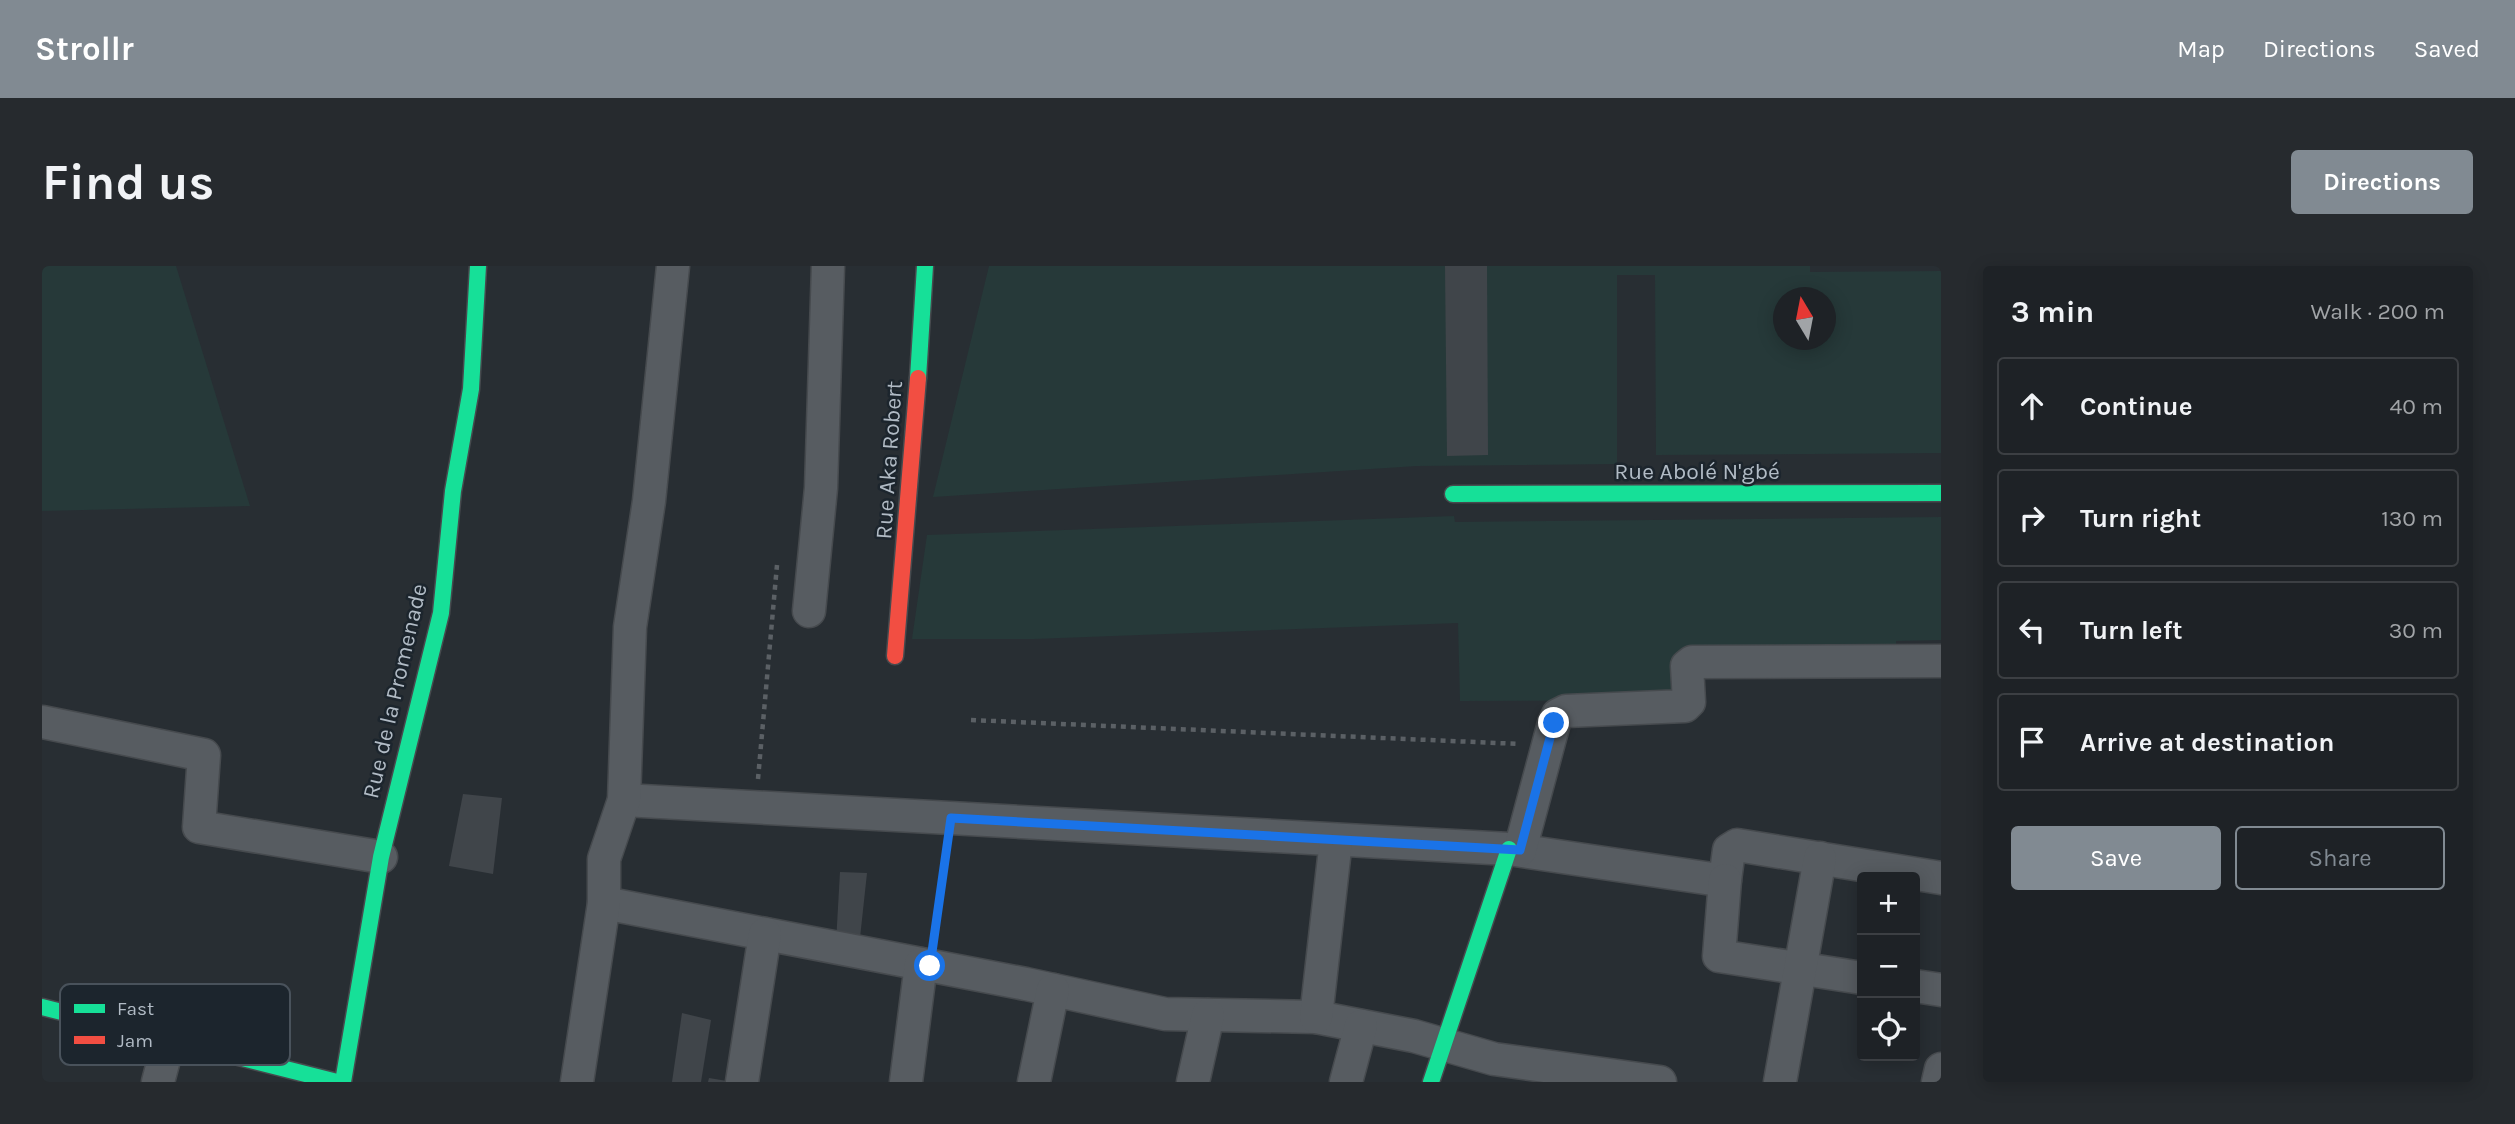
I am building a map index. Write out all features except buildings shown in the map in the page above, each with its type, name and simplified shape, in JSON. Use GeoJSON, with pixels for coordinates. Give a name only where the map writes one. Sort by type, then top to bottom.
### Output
{"type":"FeatureCollection","features":[{"type":"Feature","properties":{"kind":"street","name":"Rue de la Promenade"},"geometry":{"type":"LineString","coordinates":[[343,1082],[381,857],[441,613],[453,491],[471,389],[478,266]]}},
{"type":"Feature","properties":{"kind":"street"},"geometry":{"type":"LineString","coordinates":[[577,1082],[604,903],[604,859],[624,800],[630,627],[649,501],[673,266]]}},
{"type":"Feature","properties":{"kind":"street"},"geometry":{"type":"LineString","coordinates":[[809,611],[821,488],[828,266]]}},
{"type":"Feature","properties":{"kind":"street","name":"Rue Aka Robert"},"geometry":{"type":"LineString","coordinates":[[895,656],[910,503],[925,266]]}},
{"type":"Feature","properties":{"kind":"street","name":"Rue Abolé N'gbé"},"geometry":{"type":"LineString","coordinates":[[1453,494],[1941,493]]}},
{"type":"Feature","properties":{"kind":"street"},"geometry":{"type":"LineString","coordinates":[[1431,1082],[1441,1044],[1514,849],[1558,715],[1566,711],[1685,706],[1689,702],[1687,666],[1692,662],[1941,661]]}},
{"type":"Feature","properties":{"kind":"street"},"geometry":{"type":"LineString","coordinates":[[42,722],[204,755],[199,827],[381,857]]}},
{"type":"Feature","properties":{"kind":"street"},"geometry":{"type":"LineString","coordinates":[[624,800],[1514,849],[1725,880]]}},
{"type":"Feature","properties":{"kind":"street"},"geometry":{"type":"LineString","coordinates":[[1315,1017],[1336,840]]}},
{"type":"Feature","properties":{"kind":"street"},"geometry":{"type":"LineString","coordinates":[[1857,977],[1719,956],[1725,880],[1732,846],[1941,878]]}},
{"type":"Feature","properties":{"kind":"street"},"geometry":{"type":"LineString","coordinates":[[1780,1082],[1820,858]]}},
{"type":"Feature","properties":{"kind":"street"},"geometry":{"type":"LineString","coordinates":[[604,903],[1165,1014],[1315,1017],[1441,1044],[1551,1074],[1660,1082]]}},
{"type":"Feature","properties":{"kind":"street"},"geometry":{"type":"LineString","coordinates":[[742,1082],[765,934]]}},
{"type":"Feature","properties":{"kind":"street"},"geometry":{"type":"LineString","coordinates":[[906,1082],[925,965]]}},
{"type":"Feature","properties":{"kind":"street"},"geometry":{"type":"LineString","coordinates":[[1920,987],[1941,990]]}},
{"type":"Feature","properties":{"kind":"street"},"geometry":{"type":"LineString","coordinates":[[1034,1082],[1052,990]]}},
{"type":"Feature","properties":{"kind":"street"},"geometry":{"type":"LineString","coordinates":[[42,1007],[60,1012]]}},
{"type":"Feature","properties":{"kind":"street"},"geometry":{"type":"LineString","coordinates":[[1193,1082],[1208,1015]]}},
{"type":"Feature","properties":{"kind":"street"},"geometry":{"type":"LineString","coordinates":[[1346,1082],[1361,1026]]}},
{"type":"Feature","properties":{"kind":"street"},"geometry":{"type":"LineString","coordinates":[[158,1082],[162,1065]]}},
{"type":"Feature","properties":{"kind":"street"},"geometry":{"type":"LineString","coordinates":[[269,1065],[337,1082]]}},
{"type":"Feature","properties":{"kind":"street"},"geometry":{"type":"LineString","coordinates":[[1938,1082],[1941,1069]]}},
{"type":"Feature","properties":{"kind":"path"},"geometry":{"type":"LineString","coordinates":[[755,807],[777,565]]}},
{"type":"Feature","properties":{"kind":"path"},"geometry":{"type":"LineString","coordinates":[[971,720],[1548,745]]}},
{"type":"Feature","properties":{"kind":"path"},"geometry":{"type":"LineString","coordinates":[[925,965],[951,818]]}},
{"type":"Feature","properties":{"kind":"shaded area"},"geometry":{"type":"Polygon","coordinates":[[[42,266],[176,266],[250,506],[42,511],[42,266]]]}},
{"type":"Feature","properties":{"kind":"shaded area"},"geometry":{"type":"Polygon","coordinates":[[[989,266],[1810,266],[1810,272],[1941,271],[1941,453],[1656,455],[1655,275],[1617,275],[1617,464],[1417,466],[933,497],[989,266]]]}},
{"type":"Feature","properties":{"kind":"shaded area"},"geometry":{"type":"Polygon","coordinates":[[[1454,516],[1455,522],[1941,517],[1941,640],[1896,641],[1896,654],[1682,655],[1681,700],[1460,701],[1458,623],[1034,639],[912,639],[927,535],[1454,516]]]}},
{"type":"Feature","properties":{"kind":"traffic: fast"},"geometry":{"type":"LineString","coordinates":[[343,1082],[381,857],[441,613],[453,491],[471,389],[478,266]]}},
{"type":"Feature","properties":{"kind":"traffic: fast"},"geometry":{"type":"LineString","coordinates":[[918,378],[925,266]]}},
{"type":"Feature","properties":{"kind":"traffic: fast"},"geometry":{"type":"LineString","coordinates":[[1453,494],[1941,493]]}},
{"type":"Feature","properties":{"kind":"traffic: fast"},"geometry":{"type":"LineString","coordinates":[[1431,1082],[1509,849]]}},
{"type":"Feature","properties":{"kind":"traffic: fast"},"geometry":{"type":"LineString","coordinates":[[42,1007],[60,1012]]}},
{"type":"Feature","properties":{"kind":"traffic: fast"},"geometry":{"type":"LineString","coordinates":[[270,1065],[337,1082]]}},
{"type":"Feature","properties":{"kind":"traffic: jam"},"geometry":{"type":"LineString","coordinates":[[895,656],[918,378]]}},
{"type":"Feature","properties":{"kind":"route"},"geometry":{"type":"LineString","coordinates":[[930,966],[951,818],[1520,850],[1554,723]]}}]}
